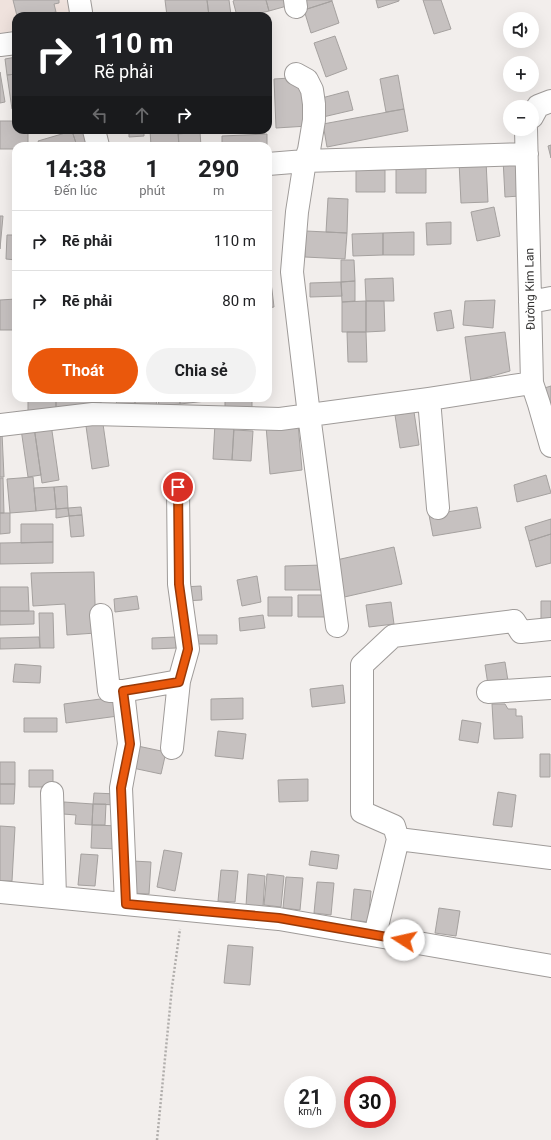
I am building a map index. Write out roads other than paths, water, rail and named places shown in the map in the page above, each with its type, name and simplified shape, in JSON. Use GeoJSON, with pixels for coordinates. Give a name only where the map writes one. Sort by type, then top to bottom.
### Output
{"type":"FeatureCollection","features":[{"type":"Feature","properties":{"kind":"street"},"geometry":{"type":"LineString","coordinates":[[79,0],[81,12]]}},
{"type":"Feature","properties":{"kind":"street"},"geometry":{"type":"LineString","coordinates":[[0,45],[12,44]]}},
{"type":"Feature","properties":{"kind":"street"},"geometry":{"type":"LineString","coordinates":[[296,74],[307,80],[312,90],[314,120],[312,138],[305,161],[297,212],[292,272],[337,626]]}},
{"type":"Feature","properties":{"kind":"street"},"geometry":{"type":"LineString","coordinates":[[539,106],[551,101]]}},
{"type":"Feature","properties":{"kind":"street","name":"Đường Kim Lan"},"geometry":{"type":"LineString","coordinates":[[526,136],[541,300],[532,383],[551,446]]}},
{"type":"Feature","properties":{"kind":"street"},"geometry":{"type":"LineString","coordinates":[[272,164],[305,161],[527,154]]}},
{"type":"Feature","properties":{"kind":"street"},"geometry":{"type":"LineString","coordinates":[[0,425],[93,414],[111,406],[280,419],[429,399],[532,383]]}},
{"type":"Feature","properties":{"kind":"street"},"geometry":{"type":"LineString","coordinates":[[429,399],[438,508]]}},
{"type":"Feature","properties":{"kind":"street"},"geometry":{"type":"LineString","coordinates":[[172,748],[179,682],[188,649],[179,584],[178,487]]}},
{"type":"Feature","properties":{"kind":"street"},"geometry":{"type":"LineString","coordinates":[[101,615],[109,691],[123,691],[179,682]]}},
{"type":"Feature","properties":{"kind":"street"},"geometry":{"type":"LineString","coordinates":[[375,935],[398,839],[394,826],[362,812],[362,665],[393,636],[514,621],[521,632],[551,629]]}},
{"type":"Feature","properties":{"kind":"street"},"geometry":{"type":"LineString","coordinates":[[488,692],[551,688]]}},
{"type":"Feature","properties":{"kind":"street"},"geometry":{"type":"LineString","coordinates":[[123,691],[130,744],[121,788],[126,904]]}},
{"type":"Feature","properties":{"kind":"street"},"geometry":{"type":"LineString","coordinates":[[52,793],[55,897]]}},
{"type":"Feature","properties":{"kind":"street"},"geometry":{"type":"LineString","coordinates":[[398,839],[551,858]]}},
{"type":"Feature","properties":{"kind":"street"},"geometry":{"type":"LineString","coordinates":[[0,892],[279,918],[551,966]]}}]}
